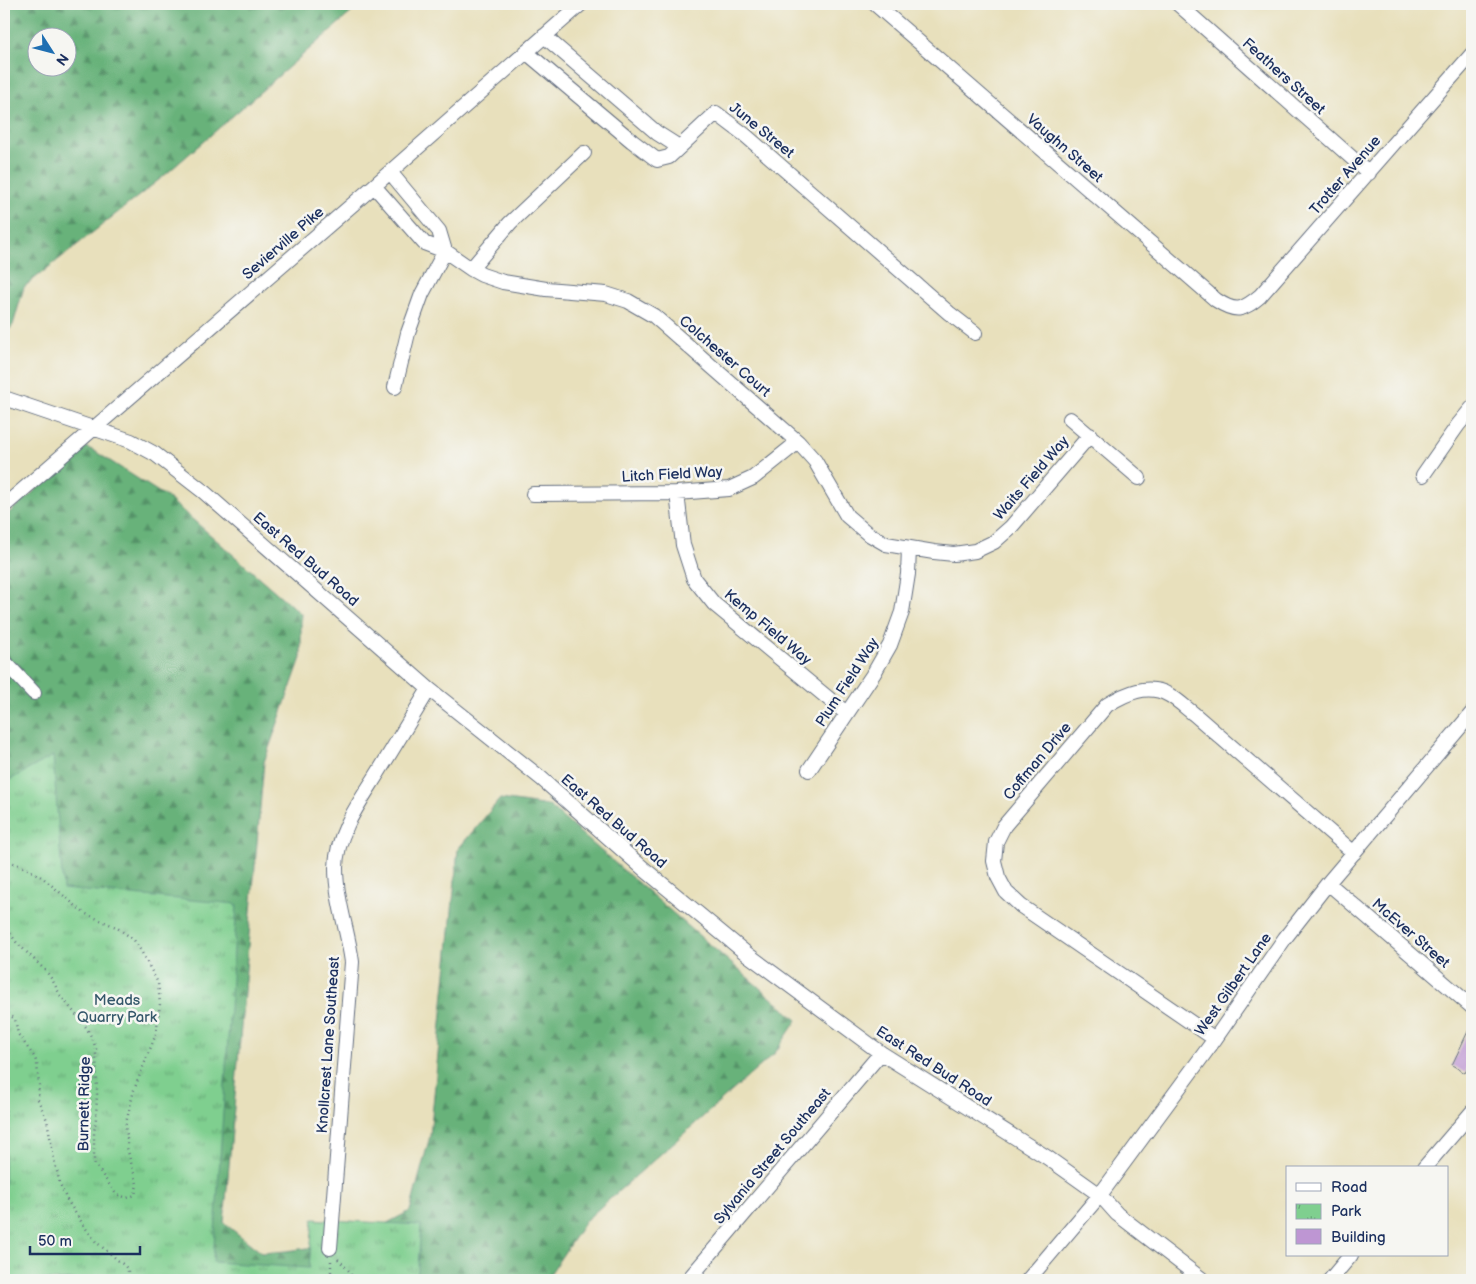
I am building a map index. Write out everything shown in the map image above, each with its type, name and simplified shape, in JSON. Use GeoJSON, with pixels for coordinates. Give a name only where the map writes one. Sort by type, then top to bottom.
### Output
{"type":"FeatureCollection","features":[{"type":"Feature","properties":{"kind":"street","name":"Sevierville Pike"},"geometry":{"type":"LineString","coordinates":[[4,506],[581,4]]}},
{"type":"Feature","properties":{"kind":"street","name":"Vaughn Street"},"geometry":{"type":"LineString","coordinates":[[875,4],[1216,300],[1227,307],[1237,310]]}},
{"type":"Feature","properties":{"kind":"street","name":"Feathers Street"},"geometry":{"type":"LineString","coordinates":[[1178,4],[1368,173]]}},
{"type":"Feature","properties":{"kind":"street"},"geometry":{"type":"LineString","coordinates":[[544,36],[657,133],[679,147]]}},
{"type":"Feature","properties":{"kind":"street","name":"June Street"},"geometry":{"type":"LineString","coordinates":[[526,52],[632,142],[657,160],[669,157],[716,114],[745,134],[975,334]]}},
{"type":"Feature","properties":{"kind":"street","name":"Trotter Avenue"},"geometry":{"type":"LineString","coordinates":[[1237,310],[1247,306],[1260,296],[1472,54]]}},
{"type":"Feature","properties":{"kind":"street"},"geometry":{"type":"LineString","coordinates":[[471,269],[510,223],[584,153]]}},
{"type":"Feature","properties":{"kind":"street"},"geometry":{"type":"LineString","coordinates":[[390,172],[439,230],[445,251],[422,294],[408,332],[395,387]]}},
{"type":"Feature","properties":{"kind":"street","name":"Colchester Court"},"geometry":{"type":"LineString","coordinates":[[374,186],[424,242],[445,251],[471,269],[503,282],[546,289],[606,294],[628,301],[654,316],[798,442],[815,461],[848,516],[868,533],[886,544],[909,548]]}},
{"type":"Feature","properties":{"kind":"street","name":"East Red Bud Road"},"geometry":{"type":"LineString","coordinates":[[4,398],[131,441],[155,454],[173,467],[429,689],[542,779],[644,869],[747,954],[882,1053],[1048,1158],[1100,1195],[1117,1214],[1203,1280]]}},
{"type":"Feature","properties":{"kind":"street"},"geometry":{"type":"LineString","coordinates":[[1423,475],[1472,408]]}},
{"type":"Feature","properties":{"kind":"street"},"geometry":{"type":"LineString","coordinates":[[1070,419],[1139,478]]}},
{"type":"Feature","properties":{"kind":"street","name":"Waits Field Way"},"geometry":{"type":"LineString","coordinates":[[909,548],[954,554],[975,551],[994,542],[1011,527],[1090,435]]}},
{"type":"Feature","properties":{"kind":"street","name":"Litch Field Way"},"geometry":{"type":"LineString","coordinates":[[533,494],[678,493],[729,489],[753,478],[798,442]]}},
{"type":"Feature","properties":{"kind":"street","name":"Kemp Field Way"},"geometry":{"type":"LineString","coordinates":[[678,493],[683,544],[694,579],[714,604],[846,713]]}},
{"type":"Feature","properties":{"kind":"street","name":"Plum Field Way"},"geometry":{"type":"LineString","coordinates":[[809,770],[874,674],[890,645],[902,612],[908,574],[909,548]]}},
{"type":"Feature","properties":{"kind":"street"},"geometry":{"type":"LineString","coordinates":[[4,661],[34,693]]}},
{"type":"Feature","properties":{"kind":"street","name":"Knollcrest Lane Southeast"},"geometry":{"type":"LineString","coordinates":[[330,1248],[352,962],[350,941],[337,888],[336,866],[340,844],[352,817],[429,689]]}},
{"type":"Feature","properties":{"kind":"street","name":"Coffman Drive"},"geometry":{"type":"LineString","coordinates":[[1214,1039],[1021,906],[1006,892],[998,877],[994,861],[996,842],[1004,826],[1107,705],[1123,695],[1136,691],[1152,690],[1169,695],[1194,714],[1354,853]]}},
{"type":"Feature","properties":{"kind":"street","name":"West Gilbert Lane"},"geometry":{"type":"LineString","coordinates":[[1028,1280],[1100,1195],[1328,883],[1472,713]]}},
{"type":"Feature","properties":{"kind":"street","name":"McEver Street"},"geometry":{"type":"LineString","coordinates":[[1328,883],[1472,1007]]}},
{"type":"Feature","properties":{"kind":"street","name":"Sylvania Street Southeast"},"geometry":{"type":"LineString","coordinates":[[688,1280],[882,1053]]}},
{"type":"Feature","properties":{"kind":"street"},"geometry":{"type":"LineString","coordinates":[[1426,1166],[1472,1112]]}},
{"type":"Feature","properties":{"kind":"street"},"geometry":{"type":"LineString","coordinates":[[1330,1280],[1350,1256]]}},
{"type":"Feature","properties":{"kind":"path","name":"Burnett Ridge"},"geometry":{"type":"LineString","coordinates":[[4,859],[44,878],[84,913],[116,927],[134,940],[158,983],[160,1010],[156,1034],[134,1090],[125,1127],[127,1148],[137,1184],[135,1195],[127,1198],[116,1194],[94,1163],[97,1094],[94,1040],[60,995],[46,971],[17,943],[4,925]]}},
{"type":"Feature","properties":{"kind":"path","name":"Burnett Ridge"},"geometry":{"type":"LineString","coordinates":[[4,1011],[15,1019],[18,1034],[37,1064],[40,1085],[38,1100],[47,1120],[60,1184],[67,1200],[96,1242],[125,1266],[128,1270],[128,1280]]}},
{"type":"Feature","properties":{"kind":"path"},"geometry":{"type":"LineString","coordinates":[[4,1105],[6,1112],[4,1121]]}},
{"type":"Feature","properties":{"kind":"path"},"geometry":{"type":"LineString","coordinates":[[330,1248],[331,1280]]}},
{"type":"Feature","properties":{"kind":"path"},"geometry":{"type":"LineString","coordinates":[[330,1248],[342,1265],[350,1272],[353,1280]]}},
{"type":"Feature","properties":{"kind":"path"},"geometry":{"type":"LineString","coordinates":[[4,1270],[15,1280]]}},
{"type":"Feature","properties":{"kind":"green space"},"geometry":{"type":"Polygon","coordinates":[[[4,4],[361,4],[165,175],[24,287],[13,325],[4,336],[4,4]]]}},
{"type":"Feature","properties":{"kind":"green space"},"geometry":{"type":"Polygon","coordinates":[[[86,447],[168,498],[301,614],[301,658],[264,762],[224,1223],[262,1253],[322,1246],[359,1238],[410,1211],[430,1136],[458,849],[500,799],[549,806],[797,1020],[775,1053],[586,1220],[546,1280],[4,1280],[4,517],[86,447]]]}},
{"type":"Feature","properties":{"kind":"green space","name":"Meads Quarry Park"},"geometry":{"type":"Polygon","coordinates":[[[53,756],[63,889],[237,904],[213,1262],[309,1268],[313,1219],[421,1225],[417,1280],[4,1280],[4,783],[53,756]]]}},
{"type":"Feature","properties":{"kind":"building"},"geometry":{"type":"Polygon","coordinates":[[[1472,1023],[1472,1060],[1465,1073],[1452,1065],[1472,1023]]]}}]}
